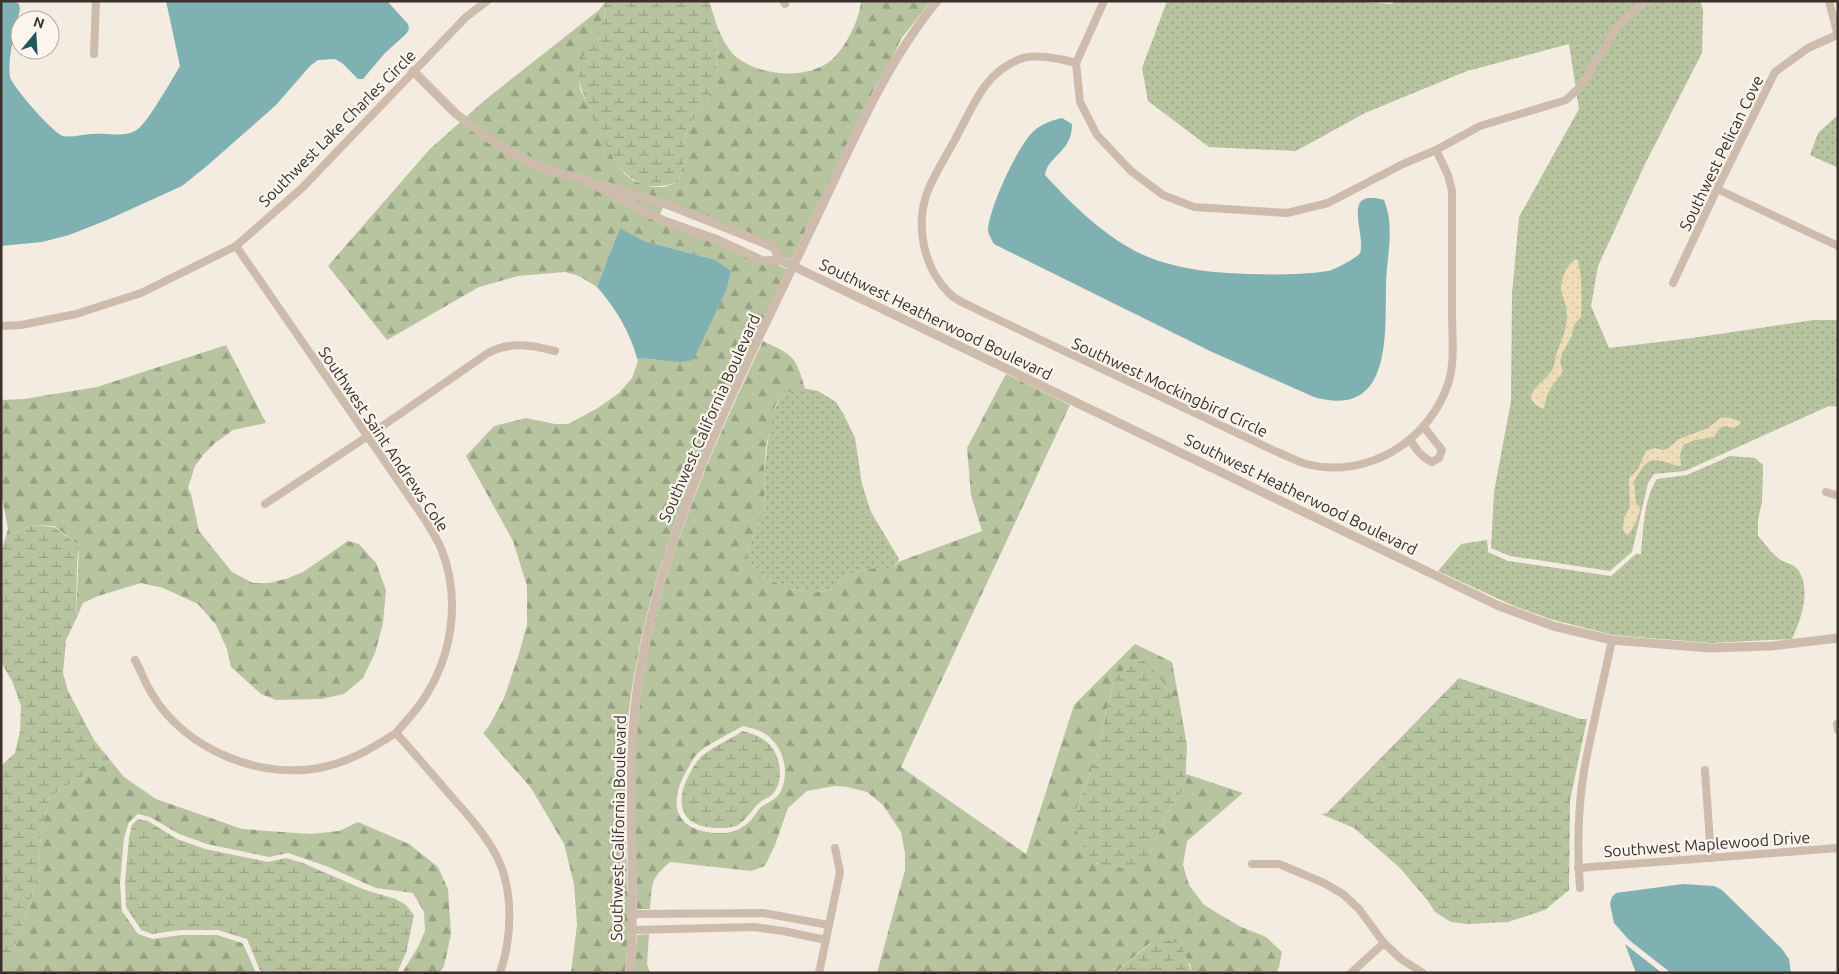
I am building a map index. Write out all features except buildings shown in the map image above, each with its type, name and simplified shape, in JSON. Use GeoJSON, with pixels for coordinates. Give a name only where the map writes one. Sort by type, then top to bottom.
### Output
{"type":"FeatureCollection","features":[{"type":"Feature","properties":{"kind":"street"},"geometry":{"type":"LineString","coordinates":[[94,54],[96,1]]}},
{"type":"Feature","properties":{"kind":"street","name":"Southwest Lake Charles Circle"},"geometry":{"type":"LineString","coordinates":[[1,326],[21,325],[76,314],[141,293],[236,246],[302,188],[466,17],[487,1]]}},
{"type":"Feature","properties":{"kind":"street","name":"Southwest California Boulevard"},"geometry":{"type":"LineString","coordinates":[[630,973],[633,930],[632,731],[640,666],[656,596],[672,541],[697,476],[733,394],[880,87],[920,22],[937,1]]}},
{"type":"Feature","properties":{"kind":"street"},"geometry":{"type":"LineString","coordinates":[[1104,1],[1076,63],[1080,102],[1097,135],[1138,176],[1164,195],[1194,207],[1287,213],[1328,203],[1403,164],[1436,150],[1480,126],[1566,100],[1580,87],[1617,28],[1634,10],[1650,1]]}},
{"type":"Feature","properties":{"kind":"street"},"geometry":{"type":"LineString","coordinates":[[1829,1],[1837,35]]}},
{"type":"Feature","properties":{"kind":"street","name":"Southwest Pelican Cove"},"geometry":{"type":"LineString","coordinates":[[1673,283],[1717,189],[1776,72],[1808,48],[1837,35]]}},
{"type":"Feature","properties":{"kind":"street","name":"Southwest Mockingbird Circle"},"geometry":{"type":"LineString","coordinates":[[1076,63],[1053,57],[1022,58],[1000,69],[982,88],[927,193],[921,220],[924,248],[937,276],[951,295],[980,311],[1274,451],[1307,464],[1337,467],[1366,464],[1393,452],[1424,427],[1442,398],[1450,379],[1452,350],[1452,191],[1448,175],[1436,150]]}},
{"type":"Feature","properties":{"kind":"street","name":"Southwest Heatherwood Boulevard"},"geometry":{"type":"LineString","coordinates":[[413,71],[456,114],[498,145],[545,169],[683,210],[774,247],[780,260]]}},
{"type":"Feature","properties":{"kind":"street","name":"Southwest Heatherwood Boulevard"},"geometry":{"type":"LineString","coordinates":[[580,178],[664,221],[718,240],[763,261],[780,260],[1499,606],[1553,626],[1612,640],[1710,648],[1771,646],[1838,638]]}},
{"type":"Feature","properties":{"kind":"street"},"geometry":{"type":"LineString","coordinates":[[1717,189],[1838,246]]}},
{"type":"Feature","properties":{"kind":"street"},"geometry":{"type":"LineString","coordinates":[[678,226],[683,210]]}},
{"type":"Feature","properties":{"kind":"street","name":"Southwest Saint Andrews Cole"},"geometry":{"type":"LineString","coordinates":[[135,660],[152,695],[169,716],[205,746],[244,763],[266,769],[298,771],[324,767],[348,759],[373,748],[396,733],[423,700],[441,667],[451,630],[453,599],[449,576],[441,548],[426,521],[236,246]]}},
{"type":"Feature","properties":{"kind":"street"},"geometry":{"type":"LineString","coordinates":[[265,504],[497,348],[522,344],[555,351]]}},
{"type":"Feature","properties":{"kind":"street"},"geometry":{"type":"LineString","coordinates":[[1410,440],[1428,460],[1432,462],[1439,458],[1442,450],[1424,427]]}},
{"type":"Feature","properties":{"kind":"street"},"geometry":{"type":"LineString","coordinates":[[1826,492],[1838,496]]}},
{"type":"Feature","properties":{"kind":"street"},"geometry":{"type":"LineString","coordinates":[[1580,888],[1578,868],[1584,772],[1612,640]]}},
{"type":"Feature","properties":{"kind":"street"},"geometry":{"type":"LineString","coordinates":[[1837,724],[1838,730]]}},
{"type":"Feature","properties":{"kind":"street"},"geometry":{"type":"LineString","coordinates":[[396,733],[478,827],[498,858],[507,889],[510,914],[508,943],[500,973]]}},
{"type":"Feature","properties":{"kind":"street"},"geometry":{"type":"LineString","coordinates":[[1705,770],[1712,858]]}},
{"type":"Feature","properties":{"kind":"street"},"geometry":{"type":"LineString","coordinates":[[819,973],[840,872],[835,848]]}},
{"type":"Feature","properties":{"kind":"street","name":"Southwest Maplewood Drive"},"geometry":{"type":"LineString","coordinates":[[1578,868],[1838,848]]}},
{"type":"Feature","properties":{"kind":"street"},"geometry":{"type":"LineString","coordinates":[[1252,864],[1279,864],[1330,886],[1343,894],[1359,909],[1384,943],[1401,959],[1423,973]]}},
{"type":"Feature","properties":{"kind":"street"},"geometry":{"type":"LineString","coordinates":[[633,914],[763,913],[829,925]]}},
{"type":"Feature","properties":{"kind":"street"},"geometry":{"type":"LineString","coordinates":[[633,930],[754,927],[826,940]]}},
{"type":"Feature","properties":{"kind":"street"},"geometry":{"type":"LineString","coordinates":[[1350,973],[1384,943]]}},
{"type":"Feature","properties":{"kind":"green space"},"geometry":{"type":"Polygon","coordinates":[[[606,1],[709,1],[717,26],[716,72],[708,100],[688,127],[684,143],[684,161],[678,182],[659,186],[644,185],[624,172],[617,165],[585,100],[578,74],[579,65],[604,17],[606,10],[603,5],[606,1]]]}},
{"type":"Feature","properties":{"kind":"green space"},"geometry":{"type":"Polygon","coordinates":[[[861,1],[931,1],[901,39],[892,59],[876,85],[791,260],[691,215],[663,206],[660,215],[787,269],[734,381],[686,493],[665,551],[648,609],[635,669],[627,731],[625,788],[628,942],[625,973],[571,973],[577,925],[574,884],[564,844],[531,788],[483,733],[489,726],[504,698],[518,657],[527,625],[527,586],[513,541],[466,456],[494,426],[526,418],[555,424],[568,424],[598,408],[619,393],[632,378],[638,361],[637,358],[692,360],[727,289],[731,271],[716,260],[644,241],[620,228],[597,287],[579,276],[565,272],[518,276],[479,287],[387,340],[328,266],[429,150],[485,100],[603,5],[606,9],[603,23],[578,68],[580,89],[617,165],[634,181],[652,187],[664,187],[678,182],[684,161],[684,143],[688,127],[708,100],[716,71],[717,26],[729,50],[735,56],[755,68],[791,74],[804,72],[826,64],[838,53],[854,27],[861,1]]]}},
{"type":"Feature","properties":{"kind":"green space"},"geometry":{"type":"Polygon","coordinates":[[[1167,1],[1350,1],[1391,4],[1397,1],[1700,1],[1703,9],[1702,53],[1645,164],[1598,266],[1591,306],[1609,348],[1814,320],[1838,320],[1838,407],[1829,406],[1685,471],[1654,474],[1648,483],[1632,552],[1610,571],[1510,556],[1491,548],[1494,492],[1511,401],[1512,294],[1519,217],[1579,109],[1569,44],[1467,71],[1365,113],[1296,151],[1209,147],[1148,101],[1142,68],[1167,1]]]}},
{"type":"Feature","properties":{"kind":"green space"},"geometry":{"type":"Polygon","coordinates":[[[1838,115],[1838,168],[1810,155],[1818,133],[1838,115]]]}},
{"type":"Feature","properties":{"kind":"green space"},"geometry":{"type":"Polygon","coordinates":[[[763,341],[792,358],[802,377],[805,388],[789,392],[780,397],[775,406],[766,447],[764,473],[765,508],[750,542],[747,558],[757,570],[771,580],[790,588],[810,592],[830,589],[849,575],[861,570],[894,568],[898,562],[982,531],[971,495],[967,448],[1006,374],[1070,405],[901,767],[1026,854],[1074,705],[1135,644],[1172,662],[1182,717],[1161,679],[1115,678],[1106,711],[1099,749],[1072,821],[1089,854],[1097,864],[1147,860],[1167,813],[1185,787],[1186,774],[1243,793],[1187,841],[1183,865],[1189,885],[1204,905],[1239,926],[1266,937],[1282,952],[1276,973],[1192,973],[1190,964],[1150,943],[1115,973],[877,973],[905,870],[905,853],[901,832],[883,805],[867,792],[847,787],[835,786],[807,791],[788,808],[775,845],[765,866],[751,871],[670,862],[655,878],[650,909],[637,909],[635,775],[637,731],[643,679],[666,579],[682,531],[700,483],[763,341]],[[743,726],[697,754],[681,782],[677,794],[679,814],[692,827],[717,833],[736,831],[744,826],[760,808],[779,794],[785,774],[781,753],[767,735],[743,726]]]}},
{"type":"Feature","properties":{"kind":"green space"},"geometry":{"type":"Polygon","coordinates":[[[226,345],[266,423],[233,430],[215,443],[195,466],[188,488],[199,531],[232,572],[253,583],[268,583],[286,579],[303,572],[348,541],[359,544],[376,563],[386,590],[383,623],[375,653],[363,678],[344,694],[321,699],[276,700],[261,694],[231,667],[227,649],[216,625],[198,604],[163,588],[141,583],[98,596],[83,603],[76,619],[79,545],[54,526],[31,525],[5,539],[8,529],[1,493],[1,400],[24,399],[97,387],[226,345]]]}},
{"type":"Feature","properties":{"kind":"green space"},"geometry":{"type":"Polygon","coordinates":[[[802,388],[818,391],[836,402],[844,415],[855,438],[862,484],[871,512],[899,559],[894,568],[867,569],[855,572],[832,588],[820,592],[790,589],[771,581],[747,558],[750,542],[765,508],[764,473],[771,417],[780,397],[802,388]]]}},
{"type":"Feature","properties":{"kind":"green space"},"geometry":{"type":"Polygon","coordinates":[[[1730,456],[1755,458],[1763,465],[1762,502],[1758,520],[1758,536],[1779,559],[1797,568],[1803,579],[1803,605],[1799,623],[1792,639],[1711,643],[1613,635],[1550,619],[1514,606],[1438,571],[1461,544],[1487,540],[1488,552],[1508,561],[1611,576],[1636,554],[1641,554],[1649,495],[1657,479],[1687,475],[1730,456]]]}},
{"type":"Feature","properties":{"kind":"green space"},"geometry":{"type":"Polygon","coordinates":[[[31,525],[54,527],[79,545],[76,619],[66,640],[63,673],[68,691],[94,740],[111,761],[50,797],[41,834],[38,875],[21,933],[6,966],[1,970],[1,766],[15,753],[20,731],[21,706],[12,681],[1,662],[1,550],[5,539],[31,525]]]}},
{"type":"Feature","properties":{"kind":"green space"},"geometry":{"type":"Polygon","coordinates":[[[1133,660],[1144,661],[1161,679],[1182,717],[1187,746],[1185,787],[1167,813],[1147,860],[1129,866],[1110,868],[1098,864],[1090,857],[1072,821],[1099,749],[1106,711],[1115,678],[1133,660]]]}},
{"type":"Feature","properties":{"kind":"green space"},"geometry":{"type":"Polygon","coordinates":[[[1459,678],[1580,719],[1587,719],[1570,801],[1569,890],[1545,910],[1508,922],[1468,924],[1451,922],[1435,912],[1400,868],[1354,828],[1321,814],[1327,813],[1459,678]]]}},
{"type":"Feature","properties":{"kind":"green space"},"geometry":{"type":"Polygon","coordinates":[[[743,731],[761,738],[773,750],[780,767],[778,786],[769,797],[759,803],[736,826],[717,828],[701,826],[690,820],[683,810],[682,794],[689,774],[698,760],[705,754],[743,731]]]}},
{"type":"Feature","properties":{"kind":"green space"},"geometry":{"type":"Polygon","coordinates":[[[111,761],[124,777],[156,799],[242,829],[310,834],[339,831],[358,822],[409,844],[438,867],[448,889],[451,934],[444,966],[439,973],[402,973],[418,947],[425,931],[424,912],[413,893],[376,888],[326,866],[288,853],[269,857],[207,844],[179,834],[150,817],[138,814],[129,822],[124,838],[120,883],[122,911],[138,934],[153,939],[181,935],[217,935],[242,943],[256,973],[1,973],[21,933],[38,875],[41,834],[50,797],[111,761]]]}},
{"type":"Feature","properties":{"kind":"green space"},"geometry":{"type":"Polygon","coordinates":[[[138,819],[148,821],[177,839],[205,849],[268,862],[286,858],[303,863],[365,890],[396,899],[406,905],[414,915],[406,953],[397,973],[261,973],[247,939],[218,930],[181,930],[152,934],[141,930],[126,907],[125,882],[129,838],[132,825],[138,819]]]}},
{"type":"Feature","properties":{"kind":"green space"},"geometry":{"type":"Polygon","coordinates":[[[649,934],[647,964],[650,973],[634,973],[637,935],[649,934]]]}},
{"type":"Feature","properties":{"kind":"green space"},"geometry":{"type":"Polygon","coordinates":[[[1169,940],[1181,944],[1192,973],[1115,973],[1151,943],[1169,940]]]}},
{"type":"Feature","properties":{"kind":"sand"},"geometry":{"type":"Polygon","coordinates":[[[1576,259],[1578,260],[1581,281],[1581,317],[1574,325],[1572,335],[1562,354],[1560,362],[1563,372],[1548,393],[1544,409],[1535,404],[1532,400],[1532,395],[1554,366],[1565,330],[1567,315],[1561,291],[1562,281],[1567,268],[1576,259]]]}},
{"type":"Feature","properties":{"kind":"sand"},"geometry":{"type":"Polygon","coordinates":[[[1728,417],[1741,422],[1735,427],[1723,426],[1714,437],[1695,440],[1683,445],[1680,455],[1681,466],[1656,460],[1644,466],[1634,481],[1636,504],[1640,507],[1639,514],[1628,535],[1624,532],[1624,518],[1630,506],[1629,478],[1638,469],[1646,451],[1655,448],[1667,449],[1679,439],[1708,428],[1720,418],[1728,417]]]}},
{"type":"Feature","properties":{"kind":"water"},"geometry":{"type":"Polygon","coordinates":[[[1,1],[14,1],[19,4],[20,9],[10,10],[9,70],[12,82],[42,118],[63,136],[89,134],[116,135],[133,132],[142,125],[160,100],[180,66],[166,1],[387,1],[408,24],[409,29],[406,34],[385,53],[363,79],[358,79],[342,63],[335,59],[318,60],[310,66],[276,105],[182,186],[69,235],[42,242],[1,246],[1,1]]]}},
{"type":"Feature","properties":{"kind":"water"},"geometry":{"type":"Polygon","coordinates":[[[1062,118],[1072,124],[1071,134],[1064,148],[1050,163],[1045,175],[1085,215],[1115,239],[1149,257],[1176,266],[1228,273],[1278,275],[1331,270],[1350,261],[1360,253],[1358,206],[1362,200],[1370,198],[1384,200],[1389,220],[1390,241],[1386,283],[1384,347],[1379,367],[1371,384],[1358,396],[1340,401],[1314,397],[1210,351],[994,244],[988,232],[990,220],[999,192],[1021,147],[1036,129],[1062,118]]]}},
{"type":"Feature","properties":{"kind":"water"},"geometry":{"type":"Polygon","coordinates":[[[620,228],[644,241],[716,260],[731,271],[727,289],[693,360],[681,362],[637,358],[621,320],[597,287],[620,228]]]}},
{"type":"Feature","properties":{"kind":"water"},"geometry":{"type":"Polygon","coordinates":[[[1683,884],[1714,886],[1722,890],[1782,949],[1789,959],[1791,973],[1671,973],[1629,940],[1614,923],[1610,904],[1612,897],[1616,893],[1683,884]]]}},
{"type":"Feature","properties":{"kind":"water"},"geometry":{"type":"Polygon","coordinates":[[[1625,944],[1662,973],[1636,973],[1625,944]]]}}]}
